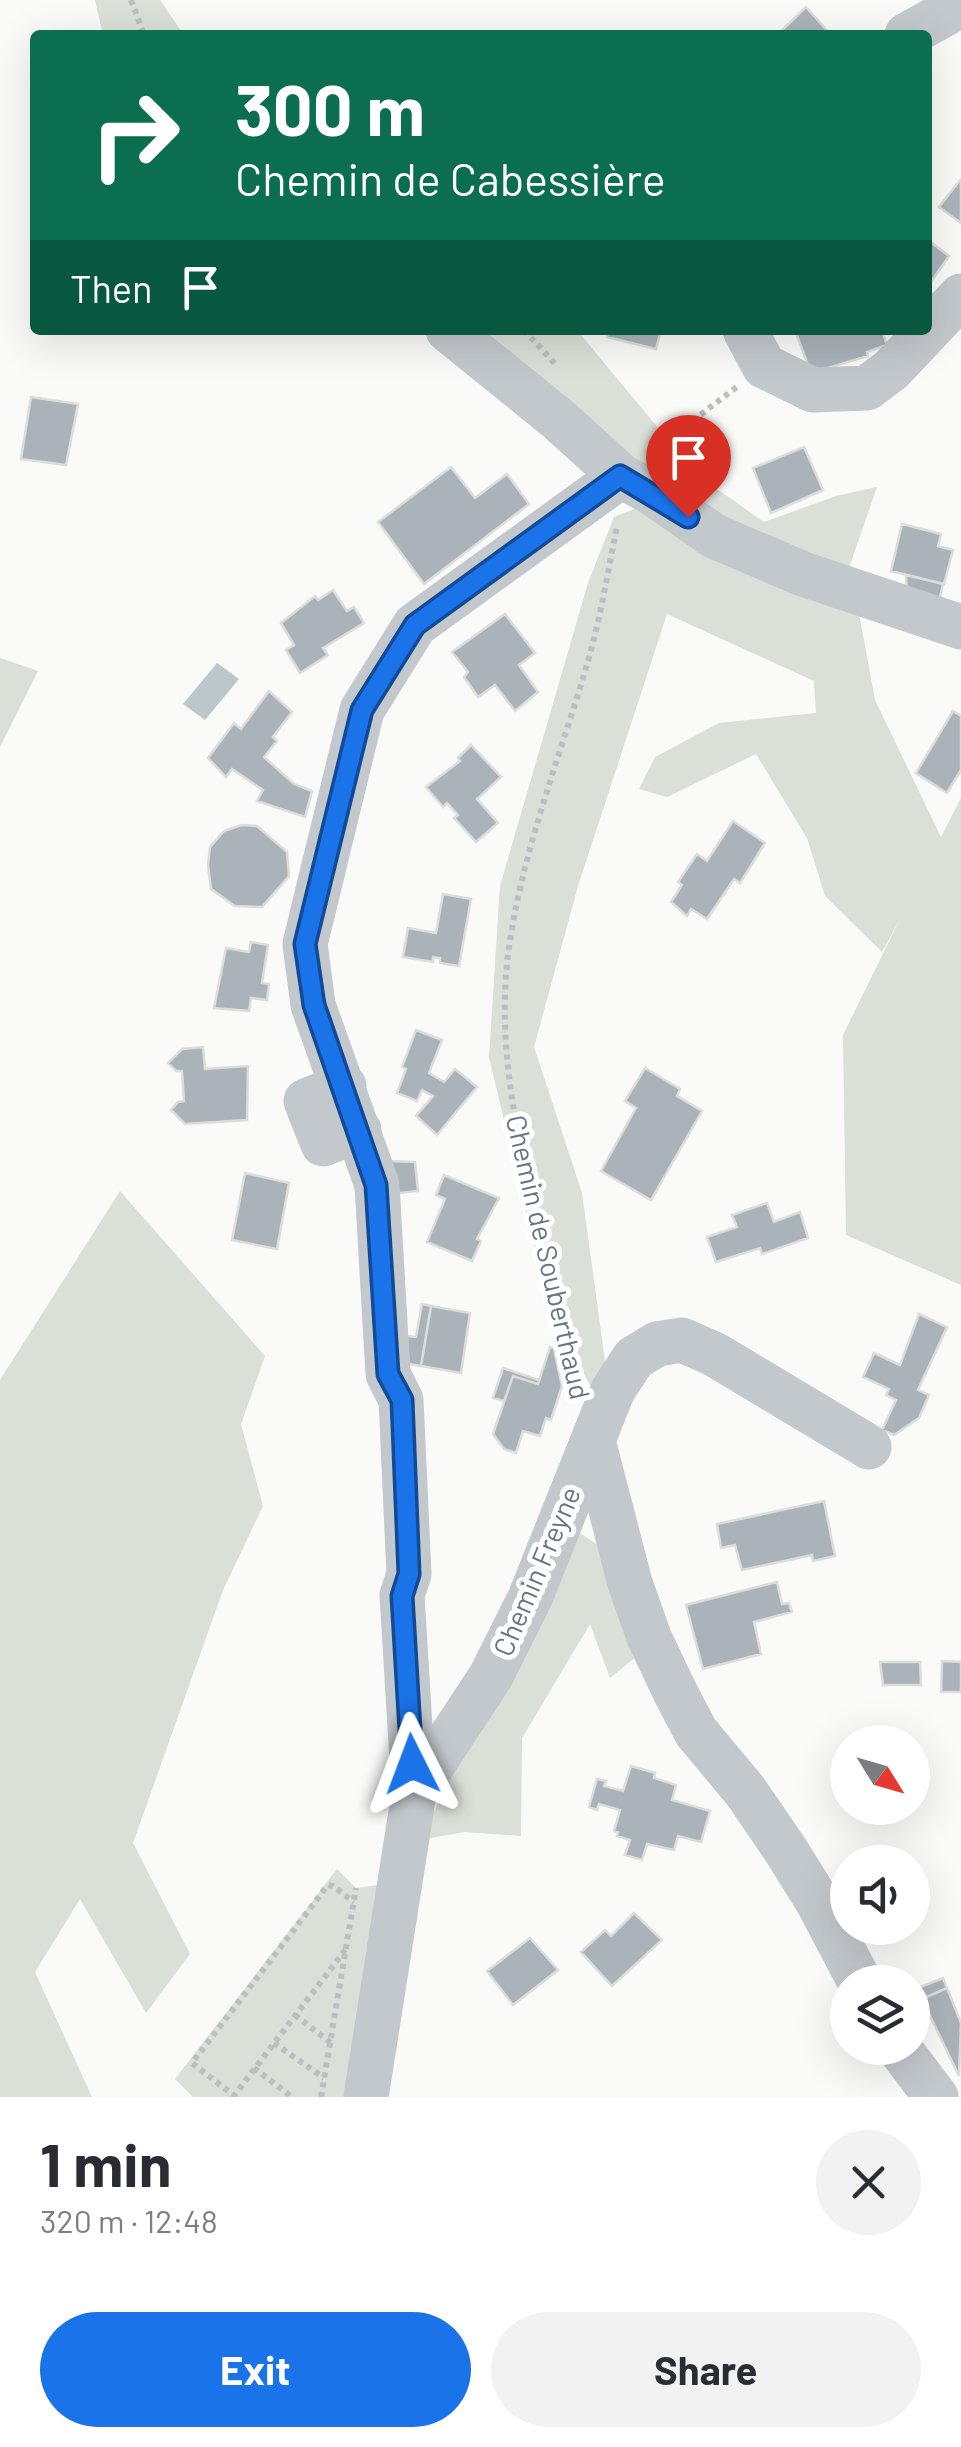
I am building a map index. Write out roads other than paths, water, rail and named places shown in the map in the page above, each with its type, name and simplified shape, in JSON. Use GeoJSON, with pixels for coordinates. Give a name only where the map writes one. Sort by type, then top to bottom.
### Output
{"type":"FeatureCollection","features":[{"type":"Feature","properties":{"kind":"street"},"geometry":{"type":"LineString","coordinates":[[916,30],[961,5]]}},
{"type":"Feature","properties":{"kind":"street"},"geometry":{"type":"LineString","coordinates":[[932,327],[961,296]]}},
{"type":"Feature","properties":{"kind":"street"},"geometry":{"type":"LineString","coordinates":[[454,335],[558,418],[620,476],[651,492],[714,536],[758,558],[961,627]]}},
{"type":"Feature","properties":{"kind":"street"},"geometry":{"type":"LineString","coordinates":[[754,348],[813,390],[867,388],[891,370],[924,335]]}},
{"type":"Feature","properties":{"kind":"street"},"geometry":{"type":"LineString","coordinates":[[414,1793],[402,1596],[409,1574],[402,1400],[388,1374],[376,1185],[314,1005],[305,944],[362,710],[415,625],[620,476]]}},
{"type":"Feature","properties":{"kind":"street","name":"Chemin Freyne"},"geometry":{"type":"LineString","coordinates":[[366,2097],[414,1793],[491,1676],[530,1598],[613,1390],[634,1358],[657,1344],[682,1340],[714,1354],[868,1447]]}},
{"type":"Feature","properties":{"kind":"street"},"geometry":{"type":"LineString","coordinates":[[593,1441],[630,1583],[675,1692],[696,1732],[746,1792],[793,1862],[851,1965]]}},
{"type":"Feature","properties":{"kind":"street"},"geometry":{"type":"LineString","coordinates":[[912,2065],[936,2097]]}}]}
